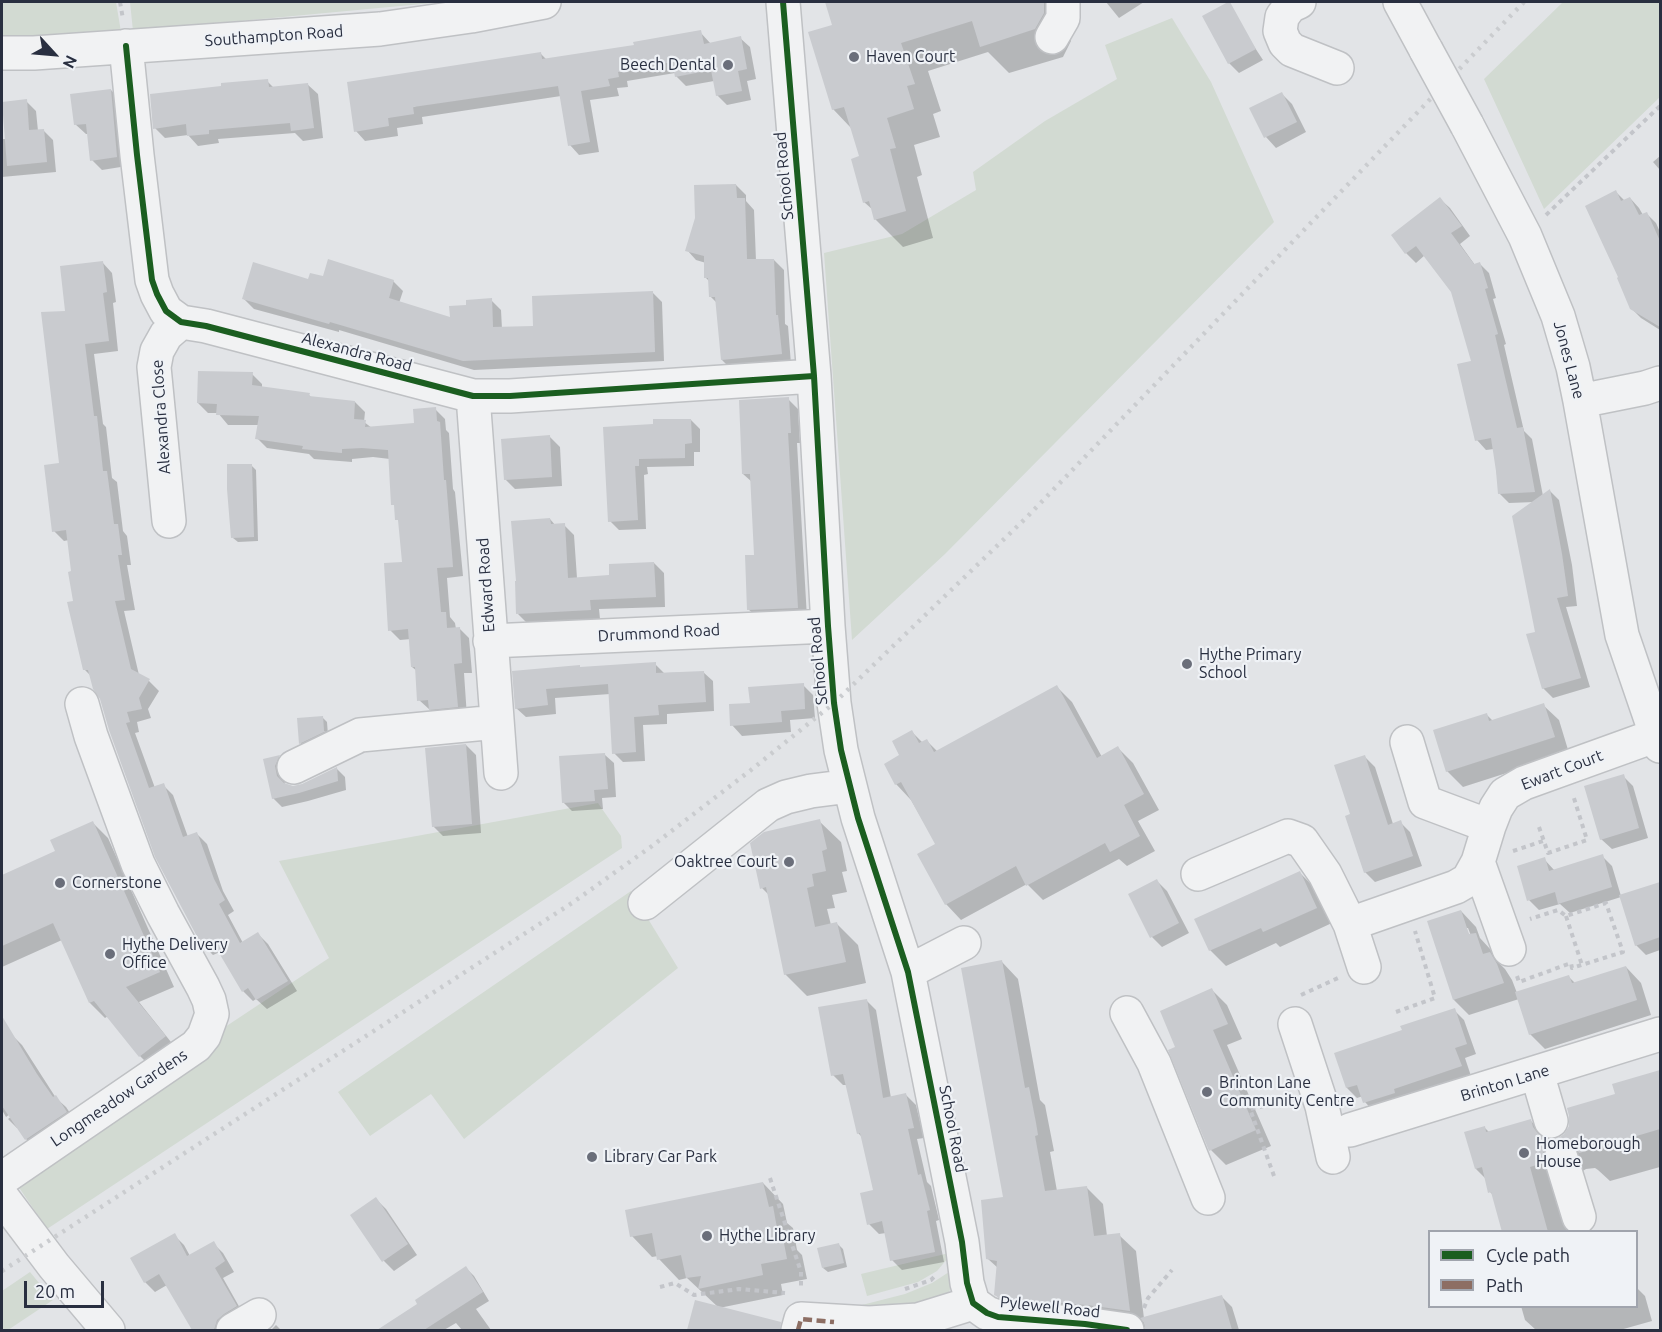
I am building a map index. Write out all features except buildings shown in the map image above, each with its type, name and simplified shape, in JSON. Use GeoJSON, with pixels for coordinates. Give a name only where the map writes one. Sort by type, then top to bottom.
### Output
{"type":"FeatureCollection","features":[{"type":"Feature","properties":{"kind":"street","name":"Southampton Road"},"geometry":{"type":"LineString","coordinates":[[2,53],[34,53],[380,29],[471,16],[544,2]]}},
{"type":"Feature","properties":{"kind":"street","name":"School Road"},"geometry":{"type":"LineString","coordinates":[[783,2],[814,376],[834,703],[841,750],[867,849],[908,972],[962,1242],[967,1283],[973,1303]]}},
{"type":"Feature","properties":{"kind":"street"},"geometry":{"type":"LineString","coordinates":[[1052,38],[1063,18],[1063,2]]}},
{"type":"Feature","properties":{"kind":"street"},"geometry":{"type":"LineString","coordinates":[[1299,2],[1290,6],[1282,17],[1280,31],[1285,43],[1292,50],[1336,68]]}},
{"type":"Feature","properties":{"kind":"street","name":"Jones Lane"},"geometry":{"type":"LineString","coordinates":[[1400,2],[1525,236],[1558,316],[1580,400],[1622,635],[1659,740]]}},
{"type":"Feature","properties":{"kind":"street"},"geometry":{"type":"LineString","coordinates":[[126,46],[152,280],[166,311],[181,322]]}},
{"type":"Feature","properties":{"kind":"street","name":"Alexandra Road"},"geometry":{"type":"LineString","coordinates":[[181,322],[218,329],[473,396],[510,396],[814,376]]}},
{"type":"Feature","properties":{"kind":"street","name":"Alexandra Close"},"geometry":{"type":"LineString","coordinates":[[169,521],[154,367],[156,351],[166,335],[181,322]]}},
{"type":"Feature","properties":{"kind":"street"},"geometry":{"type":"LineString","coordinates":[[1580,400],[1660,383]]}},
{"type":"Feature","properties":{"kind":"street","name":"Edward Road"},"geometry":{"type":"LineString","coordinates":[[473,396],[501,773]]}},
{"type":"Feature","properties":{"kind":"street","name":"Drummond Road"},"geometry":{"type":"LineString","coordinates":[[490,641],[828,626]]}},
{"type":"Feature","properties":{"kind":"street","name":"Longmeadow Gardens"},"geometry":{"type":"LineString","coordinates":[[2,1179],[196,1046],[204,1036],[212,1014],[203,987],[138,864],[91,736],[82,704]]}},
{"type":"Feature","properties":{"kind":"street"},"geometry":{"type":"LineString","coordinates":[[294,767],[360,735],[496,722]]}},
{"type":"Feature","properties":{"kind":"street","name":"Ewart Court"},"geometry":{"type":"LineString","coordinates":[[1350,924],[1456,887],[1468,880],[1478,862],[1496,808],[1505,794],[1524,783],[1564,768],[1659,740]]}},
{"type":"Feature","properties":{"kind":"street"},"geometry":{"type":"LineString","coordinates":[[1407,742],[1425,802],[1489,826]]}},
{"type":"Feature","properties":{"kind":"street"},"geometry":{"type":"LineString","coordinates":[[645,903],[768,805],[786,797],[811,791],[850,786]]}},
{"type":"Feature","properties":{"kind":"street"},"geometry":{"type":"LineString","coordinates":[[1198,874],[1288,836],[1302,841],[1325,874],[1350,924],[1364,967]]}},
{"type":"Feature","properties":{"kind":"street"},"geometry":{"type":"LineString","coordinates":[[1478,862],[1505,938]]}},
{"type":"Feature","properties":{"kind":"street"},"geometry":{"type":"LineString","coordinates":[[908,972],[964,943]]}},
{"type":"Feature","properties":{"kind":"street"},"geometry":{"type":"LineString","coordinates":[[1126,1013],[1154,1063],[1208,1198]]}},
{"type":"Feature","properties":{"kind":"street","name":"Brinton Lane"},"geometry":{"type":"LineString","coordinates":[[1295,1024],[1322,1106],[1342,1144],[1537,1073],[1660,1034]]}},
{"type":"Feature","properties":{"kind":"street"},"geometry":{"type":"LineString","coordinates":[[1537,1073],[1551,1120]]}},
{"type":"Feature","properties":{"kind":"street"},"geometry":{"type":"LineString","coordinates":[[1561,1158],[1579,1217]]}},
{"type":"Feature","properties":{"kind":"street"},"geometry":{"type":"LineString","coordinates":[[2,1197],[54,1266],[108,1330]]}},
{"type":"Feature","properties":{"kind":"street"},"geometry":{"type":"LineString","coordinates":[[800,1315],[834,1322],[869,1323],[918,1320],[973,1303]]}},
{"type":"Feature","properties":{"kind":"street","name":"Pylewell Road"},"geometry":{"type":"LineString","coordinates":[[973,1303],[987,1313],[998,1317],[1085,1324],[1135,1320]]}},
{"type":"Feature","properties":{"kind":"path"},"geometry":{"type":"LineString","coordinates":[[1525,236],[1660,106]]}},
{"type":"Feature","properties":{"kind":"path"},"geometry":{"type":"LineString","coordinates":[[1539,827],[1548,854],[1587,840],[1564,768]]}},
{"type":"Feature","properties":{"kind":"path"},"geometry":{"type":"LineString","coordinates":[[1566,916],[1606,903],[1623,952],[1582,965],[1572,968],[1571,963],[1519,982],[1505,938],[1558,910],[1566,916],[1582,965]]}},
{"type":"Feature","properties":{"kind":"path"},"geometry":{"type":"LineString","coordinates":[[1396,1012],[1435,998],[1406,904]]}},
{"type":"Feature","properties":{"kind":"path"},"geometry":{"type":"LineString","coordinates":[[1295,1024],[1300,995],[1364,967]]}},
{"type":"Feature","properties":{"kind":"path"},"geometry":{"type":"LineString","coordinates":[[1264,1106],[1250,1109],[1274,1176]]}},
{"type":"Feature","properties":{"kind":"path"},"geometry":{"type":"LineString","coordinates":[[660,1287],[675,1283],[694,1295],[739,1288],[800,1315],[801,1272],[770,1178]]}},
{"type":"Feature","properties":{"kind":"path"},"geometry":{"type":"LineString","coordinates":[[901,1290],[931,1280],[945,1267],[962,1242]]}},
{"type":"Feature","properties":{"kind":"path"},"geometry":{"type":"LineString","coordinates":[[1135,1320],[1148,1298],[1172,1270]]}},
{"type":"Feature","properties":{"kind":"shaded area"},"geometry":{"type":"Polygon","coordinates":[[[2,2],[116,2],[121,32],[17,39],[4,36],[2,34],[2,2]]]}},
{"type":"Feature","properties":{"kind":"shaded area"},"geometry":{"type":"Polygon","coordinates":[[[130,2],[443,2],[133,31],[130,2]]]}},
{"type":"Feature","properties":{"kind":"shaded area"},"geometry":{"type":"Polygon","coordinates":[[[1563,2],[1660,2],[1660,97],[1544,209],[1484,79],[1563,2]]]}},
{"type":"Feature","properties":{"kind":"shaded area"},"geometry":{"type":"Polygon","coordinates":[[[1172,18],[1211,82],[1274,222],[945,554],[852,640],[824,253],[902,234],[976,190],[973,172],[1045,121],[1117,79],[1105,45],[1172,18]]]}},
{"type":"Feature","properties":{"kind":"shaded area"},"geometry":{"type":"Polygon","coordinates":[[[598,803],[621,836],[622,848],[47,1229],[18,1186],[213,1035],[329,958],[279,861],[598,803]]]}},
{"type":"Feature","properties":{"kind":"shaded area"},"geometry":{"type":"Polygon","coordinates":[[[631,891],[678,968],[464,1139],[431,1094],[370,1136],[338,1092],[631,891]]]}},
{"type":"Feature","properties":{"kind":"shaded area"},"geometry":{"type":"Polygon","coordinates":[[[949,1253],[948,1258],[937,1271],[918,1282],[867,1296],[861,1274],[949,1253]]]}},
{"type":"Feature","properties":{"kind":"shaded area"},"geometry":{"type":"Polygon","coordinates":[[[956,1262],[955,1279],[949,1292],[941,1300],[926,1307],[858,1306],[905,1294],[932,1283],[949,1272],[956,1262]]]}},
{"type":"Feature","properties":{"kind":"shaded area"},"geometry":{"type":"Polygon","coordinates":[[[30,1272],[53,1300],[8,1330],[2,1330],[2,1291],[30,1272]]]}},
{"type":"Feature","properties":{"kind":"railway"},"geometry":{"type":"LineString","coordinates":[[2,1271],[572,903],[652,846],[834,703],[1027,517],[1524,2]]}},
{"type":"Feature","properties":{"kind":"marked path"},"geometry":{"type":"LineString","coordinates":[[798,1330],[801,1319],[834,1322]]}},
{"type":"Feature","properties":{"kind":"cycle path"},"geometry":{"type":"LineString","coordinates":[[783,2],[814,376],[834,703],[841,750],[858,818],[908,972],[962,1242],[967,1283],[973,1303],[987,1313],[998,1317],[1127,1330]]}},
{"type":"Feature","properties":{"kind":"cycle path"},"geometry":{"type":"LineString","coordinates":[[126,46],[152,280],[166,311],[181,322],[206,326],[473,396],[510,396],[814,376]]}},
{"type":"Feature","properties":{"kind":"place","name":"Haven Court"},"geometry":{"type":"Point","coordinates":[854,57]}},
{"type":"Feature","properties":{"kind":"place","name":"Beech Dental"},"geometry":{"type":"Point","coordinates":[728,65]}},
{"type":"Feature","properties":{"kind":"place","name":"Hythe Primary School"},"geometry":{"type":"Point","coordinates":[1187,664]}},
{"type":"Feature","properties":{"kind":"place","name":"Oaktree Court"},"geometry":{"type":"Point","coordinates":[789,862]}},
{"type":"Feature","properties":{"kind":"place","name":"Cornerstone"},"geometry":{"type":"Point","coordinates":[60,883]}},
{"type":"Feature","properties":{"kind":"place","name":"Hythe Delivery Office"},"geometry":{"type":"Point","coordinates":[110,954]}},
{"type":"Feature","properties":{"kind":"place","name":"Brinton Lane Community Centre"},"geometry":{"type":"Point","coordinates":[1207,1092]}},
{"type":"Feature","properties":{"kind":"place","name":"Homeborough House"},"geometry":{"type":"Point","coordinates":[1524,1153]}},
{"type":"Feature","properties":{"kind":"place","name":"Library Car Park"},"geometry":{"type":"Point","coordinates":[592,1157]}},
{"type":"Feature","properties":{"kind":"place","name":"Hythe Library"},"geometry":{"type":"Point","coordinates":[707,1236]}}]}
